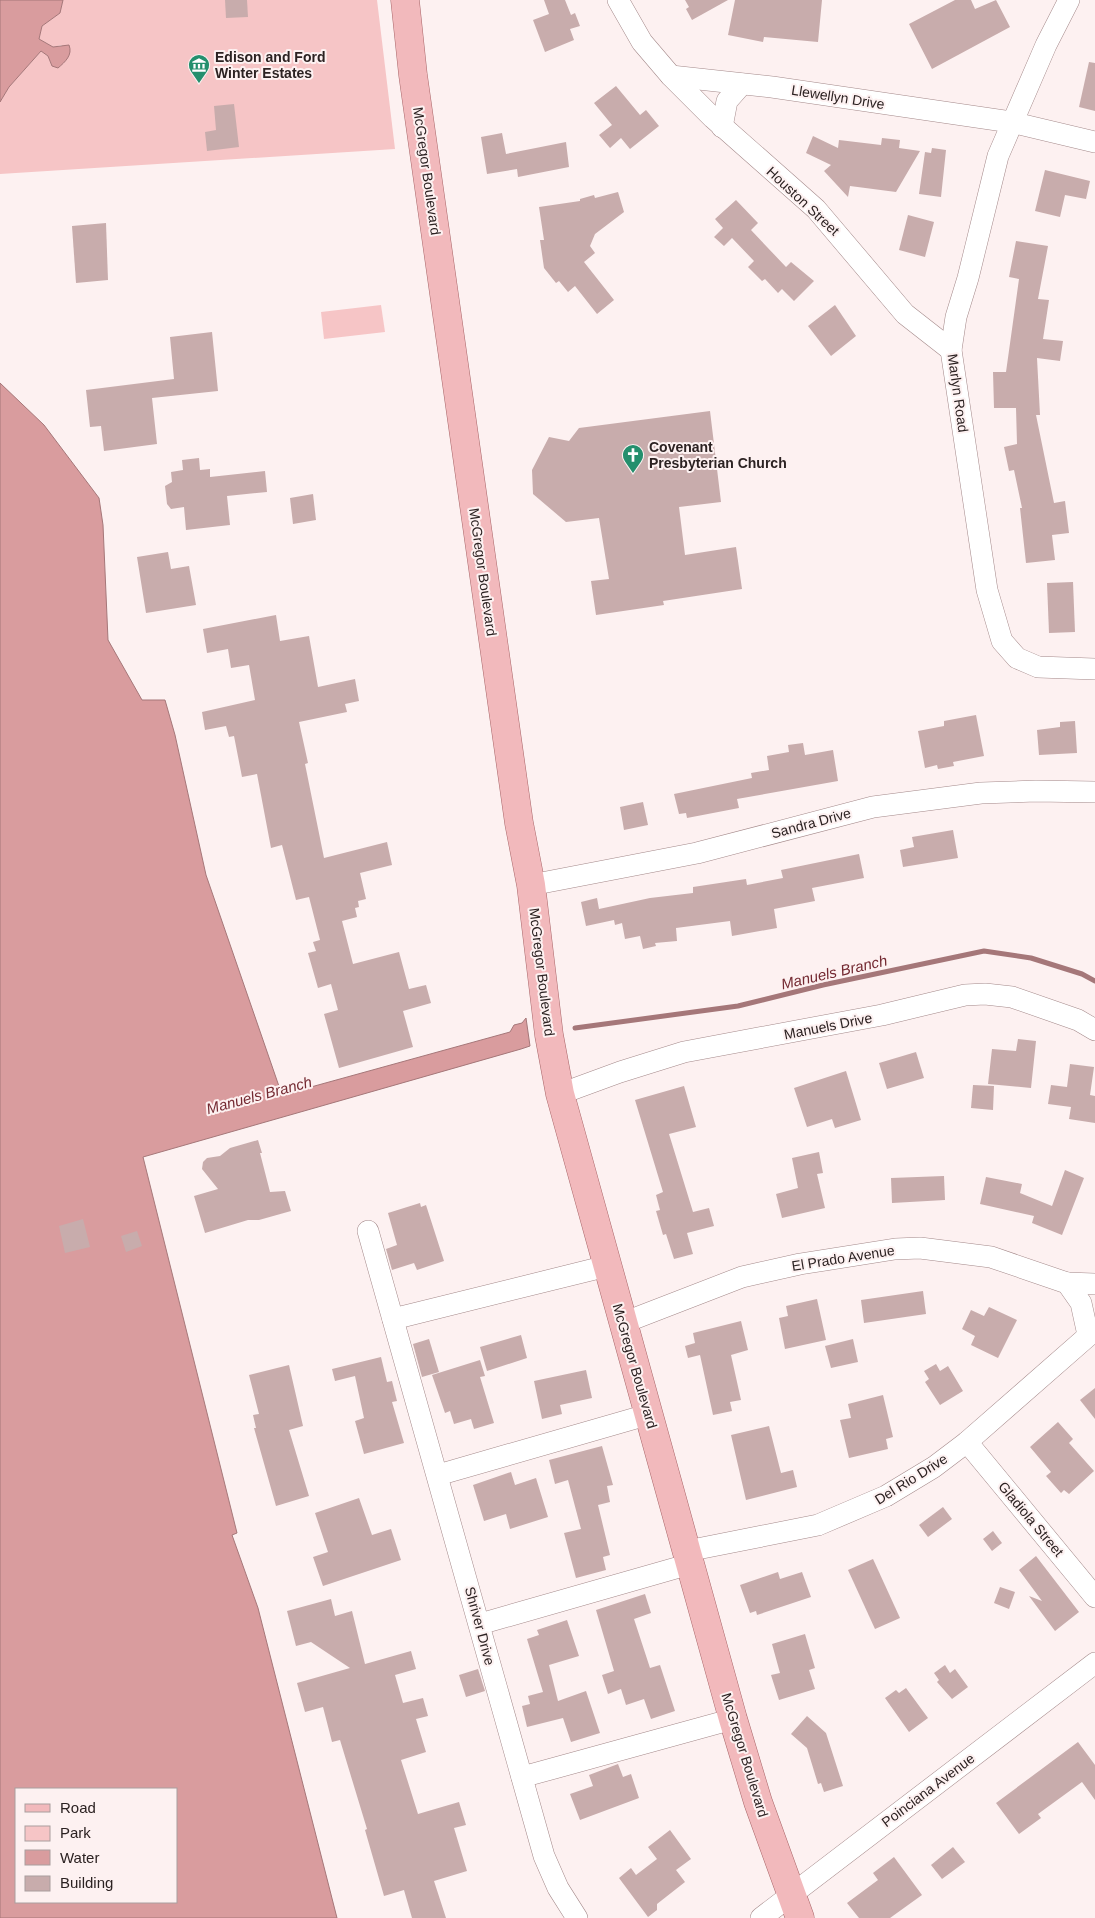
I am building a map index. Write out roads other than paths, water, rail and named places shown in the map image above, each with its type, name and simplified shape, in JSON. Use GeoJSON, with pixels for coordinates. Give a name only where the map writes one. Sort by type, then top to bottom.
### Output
{"type":"FeatureCollection","features":[{"type":"Feature","properties":{"kind":"main road","name":"McGregor Boulevard"},"geometry":{"type":"LineString","coordinates":[[405,0],[412,75],[519,823],[531,885],[549,1036],[560,1094],[650,1414],[732,1719],[795,1907]]}},
{"type":"Feature","properties":{"kind":"street"},"geometry":{"type":"LineString","coordinates":[[618,0],[642,42],[671,76]]}},
{"type":"Feature","properties":{"kind":"street","name":"Marlyn Road"},"geometry":{"type":"LineString","coordinates":[[1070,0],[1011,122],[998,156],[968,278],[956,317],[951,350],[987,590],[1002,641],[1017,658],[1038,667],[1095,670]]}},
{"type":"Feature","properties":{"kind":"street","name":"Llewellyn Drive"},"geometry":{"type":"LineString","coordinates":[[671,76],[742,84],[1011,122],[1095,142]]}},
{"type":"Feature","properties":{"kind":"street","name":"Houston Street"},"geometry":{"type":"LineString","coordinates":[[671,76],[722,126],[816,210],[906,314],[951,350]]}},
{"type":"Feature","properties":{"kind":"street"},"geometry":{"type":"LineString","coordinates":[[722,126],[727,101],[742,84]]}},
{"type":"Feature","properties":{"kind":"street","name":"Sandra Drive"},"geometry":{"type":"LineString","coordinates":[[531,885],[697,853],[873,807],[981,793],[1036,791],[1095,792]]}},
{"type":"Feature","properties":{"kind":"street","name":"Manuels Drive"},"geometry":{"type":"LineString","coordinates":[[560,1094],[620,1072],[684,1052],[865,1018],[964,995],[985,994],[1012,997],[1078,1020],[1095,1030]]}},
{"type":"Feature","properties":{"kind":"street","name":"Shriver Drive"},"geometry":{"type":"LineString","coordinates":[[368,1231],[544,1856],[558,1888],[577,1918]]}},
{"type":"Feature","properties":{"kind":"street","name":"El Prado Avenue"},"geometry":{"type":"LineString","coordinates":[[623,1323],[742,1276],[800,1264],[895,1249],[942,1249],[975,1254],[1018,1265],[1067,1282],[1095,1284]]}},
{"type":"Feature","properties":{"kind":"street"},"geometry":{"type":"LineString","coordinates":[[393,1319],[607,1266]]}},
{"type":"Feature","properties":{"kind":"street"},"geometry":{"type":"LineString","coordinates":[[1067,1282],[1081,1303],[1092,1332]]}},
{"type":"Feature","properties":{"kind":"street","name":"Del Rio Drive"},"geometry":{"type":"LineString","coordinates":[[480,1624],[688,1558],[818,1526],[886,1496],[934,1467],[967,1442],[1092,1332]]}},
{"type":"Feature","properties":{"kind":"street"},"geometry":{"type":"LineString","coordinates":[[438,1475],[650,1414]]}},
{"type":"Feature","properties":{"kind":"street","name":"Gladiola Street"},"geometry":{"type":"LineString","coordinates":[[967,1442],[1095,1597]]}},
{"type":"Feature","properties":{"kind":"street","name":"Poinciana Avenue"},"geometry":{"type":"LineString","coordinates":[[762,1918],[795,1907],[1095,1664]]}},
{"type":"Feature","properties":{"kind":"street"},"geometry":{"type":"LineString","coordinates":[[522,1777],[732,1719]]}},
{"type":"Feature","properties":{"kind":"water"},"geometry":{"type":"Polygon","coordinates":[[[0,0],[63,0],[60,13],[42,26],[39,39],[53,47],[69,45],[70,52],[68,58],[58,68],[52,66],[48,56],[41,51],[9,87],[0,102],[0,0]]]}},
{"type":"Feature","properties":{"kind":"water"},"geometry":{"type":"Polygon","coordinates":[[[0,383],[44,425],[99,498],[103,525],[108,640],[142,700],[165,700],[175,735],[206,875],[282,1095],[510,1032],[514,1025],[522,1023],[526,1018],[530,1046],[143,1157],[237,1533],[232,1535],[258,1608],[337,1918],[0,1918],[0,383]]]}},
{"type":"Feature","properties":{"kind":"waterway","name":"Manuels Branch"},"geometry":{"type":"LineString","coordinates":[[575,1028],[738,1006],[823,985],[984,951],[1031,958],[1082,974],[1095,981]]}},
{"type":"Feature","properties":{"kind":"place","name":"Edison and Ford Winter Estates"},"geometry":{"type":"Point","coordinates":[199,84]}},
{"type":"Feature","properties":{"kind":"place","name":"Covenant Presbyterian Church"},"geometry":{"type":"Point","coordinates":[633,474]}}]}
